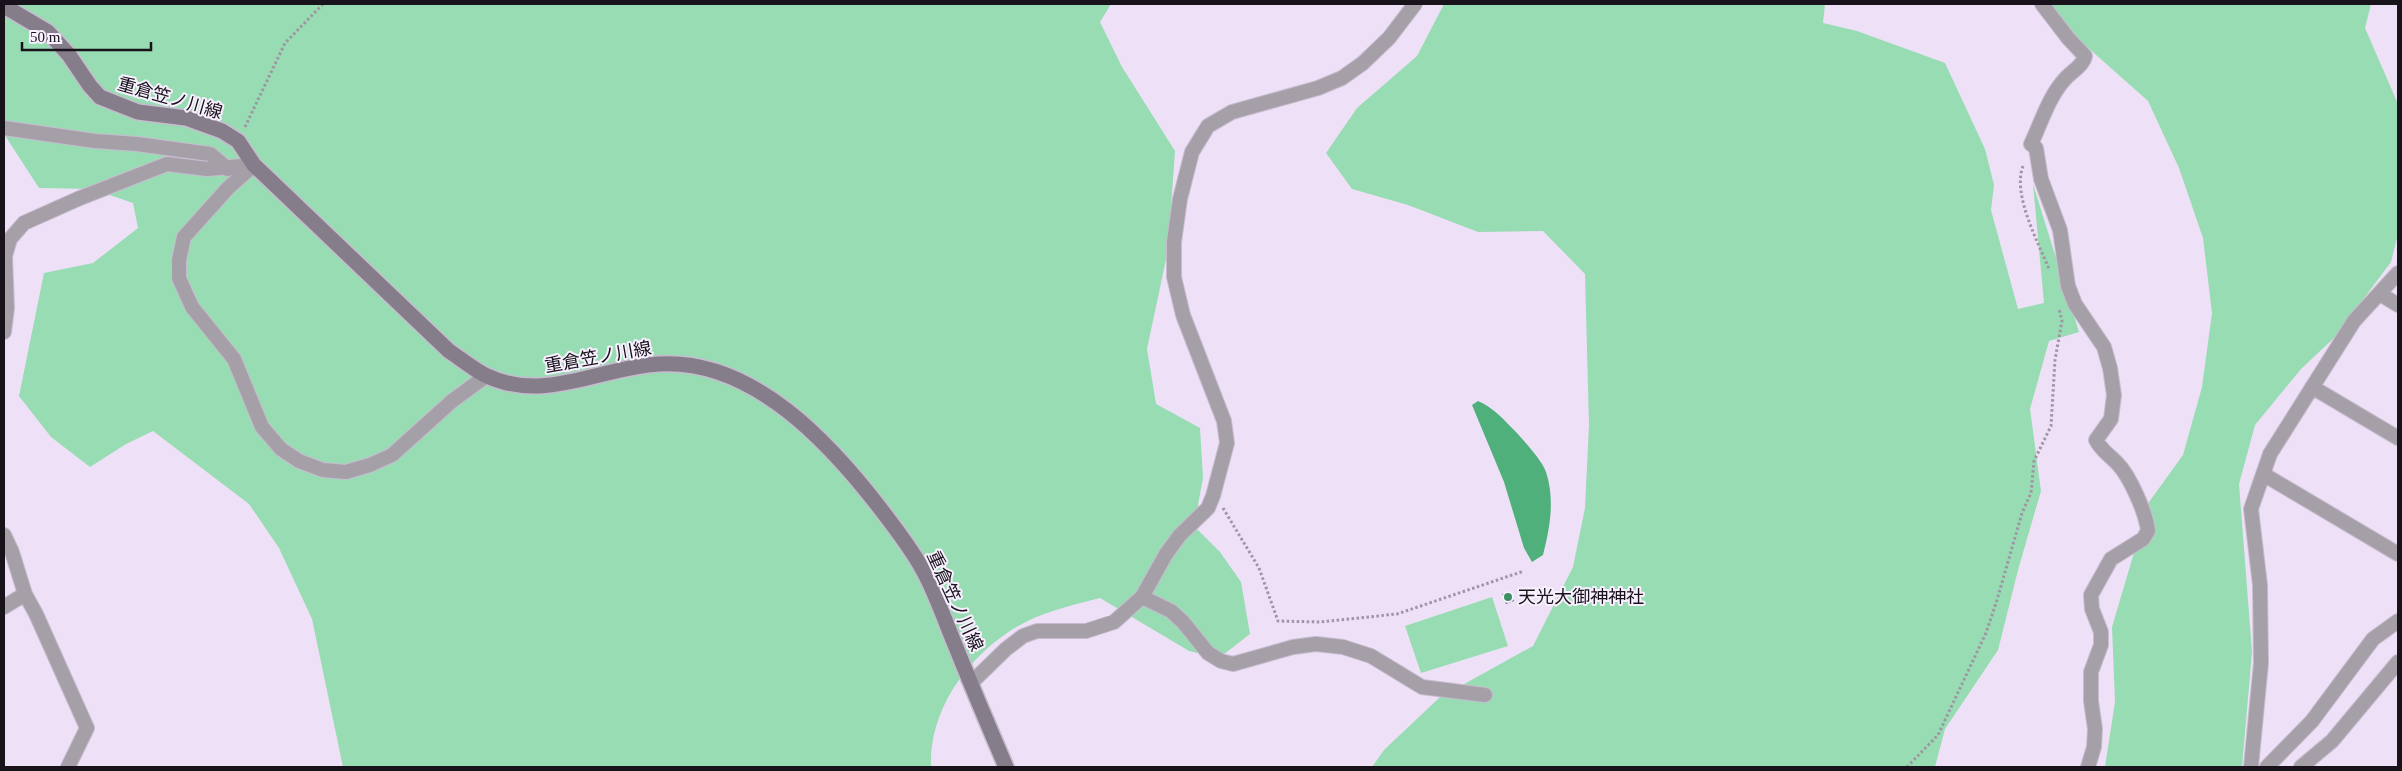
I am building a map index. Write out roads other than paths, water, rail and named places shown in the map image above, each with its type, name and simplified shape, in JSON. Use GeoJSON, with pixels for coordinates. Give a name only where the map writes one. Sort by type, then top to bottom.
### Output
{"type":"FeatureCollection","features":[{"type":"Feature","properties":{"kind":"main road","name":"重倉笠ノ川線"},"geometry":{"type":"LineString","coordinates":[[4,6],[48,32],[69,55],[90,86],[100,97],[138,112],[186,118],[222,131],[238,141],[254,165],[449,351],[486,376],[520,387],[551,386],[620,370],[660,364],[690,366],[723,374],[756,388],[782,405],[838,458],[900,535],[925,574],[1006,767]]}},
{"type":"Feature","properties":{"kind":"street"},"geometry":{"type":"LineString","coordinates":[[971,684],[1006,649],[1023,636],[1037,631],[1086,632],[1099,629],[1114,622],[1142,597],[1166,554],[1180,535],[1208,508],[1214,496],[1227,443],[1224,421],[1183,315],[1174,277],[1174,242],[1180,200],[1192,152],[1208,126],[1232,112],[1318,88],[1342,78],[1363,63],[1389,38],[1416,4]]}},
{"type":"Feature","properties":{"kind":"street"},"geometry":{"type":"LineString","coordinates":[[2042,4],[2068,38],[2085,56],[2084,62],[2064,80],[2053,96],[2031,144],[2036,148],[2041,179],[2060,230],[2068,286],[2075,304],[2104,347],[2110,368],[2114,395],[2111,419],[2096,440],[2099,446],[2117,463],[2130,482],[2148,531],[2143,539],[2109,562],[2091,595],[2092,609],[2101,632],[2101,645],[2091,672],[2091,701],[2095,728],[2094,747],[2088,767]]}},
{"type":"Feature","properties":{"kind":"street"},"geometry":{"type":"LineString","coordinates":[[4,128],[95,142],[137,144],[210,154],[228,169]]}},
{"type":"Feature","properties":{"kind":"street"},"geometry":{"type":"LineString","coordinates":[[4,332],[7,308],[5,256],[10,239],[24,223],[80,198],[167,164],[207,169],[228,169],[254,165]]}},
{"type":"Feature","properties":{"kind":"street"},"geometry":{"type":"LineString","coordinates":[[254,165],[228,188],[184,237],[179,260],[179,278],[192,308],[234,359],[262,427],[280,449],[299,461],[324,470],[346,472],[370,465],[392,455],[452,401],[486,376]]}},
{"type":"Feature","properties":{"kind":"street"},"geometry":{"type":"LineString","coordinates":[[2250,767],[2261,663],[2260,586],[2251,509],[2270,454],[2354,321],[2398,273]]}},
{"type":"Feature","properties":{"kind":"street"},"geometry":{"type":"LineString","coordinates":[[2380,294],[2398,305]]}},
{"type":"Feature","properties":{"kind":"street"},"geometry":{"type":"LineString","coordinates":[[2312,387],[2398,438]]}},
{"type":"Feature","properties":{"kind":"street"},"geometry":{"type":"LineString","coordinates":[[2263,474],[2398,554]]}},
{"type":"Feature","properties":{"kind":"street"},"geometry":{"type":"LineString","coordinates":[[4,536],[12,552],[25,594],[36,614],[87,728],[68,767]]}},
{"type":"Feature","properties":{"kind":"street"},"geometry":{"type":"LineString","coordinates":[[4,608],[25,594]]}},
{"type":"Feature","properties":{"kind":"street"},"geometry":{"type":"LineString","coordinates":[[1142,597],[1171,612],[1183,622],[1208,653],[1221,661],[1233,664],[1293,647],[1316,644],[1343,647],[1372,656],[1422,687],[1484,695]]}},
{"type":"Feature","properties":{"kind":"street"},"geometry":{"type":"LineString","coordinates":[[2267,767],[2312,721],[2373,639],[2398,621]]}},
{"type":"Feature","properties":{"kind":"street"},"geometry":{"type":"LineString","coordinates":[[2302,767],[2332,741],[2398,662]]}},
{"type":"Feature","properties":{"kind":"place","name":"天光大御神神社"},"geometry":{"type":"Point","coordinates":[1508,597]}}]}
